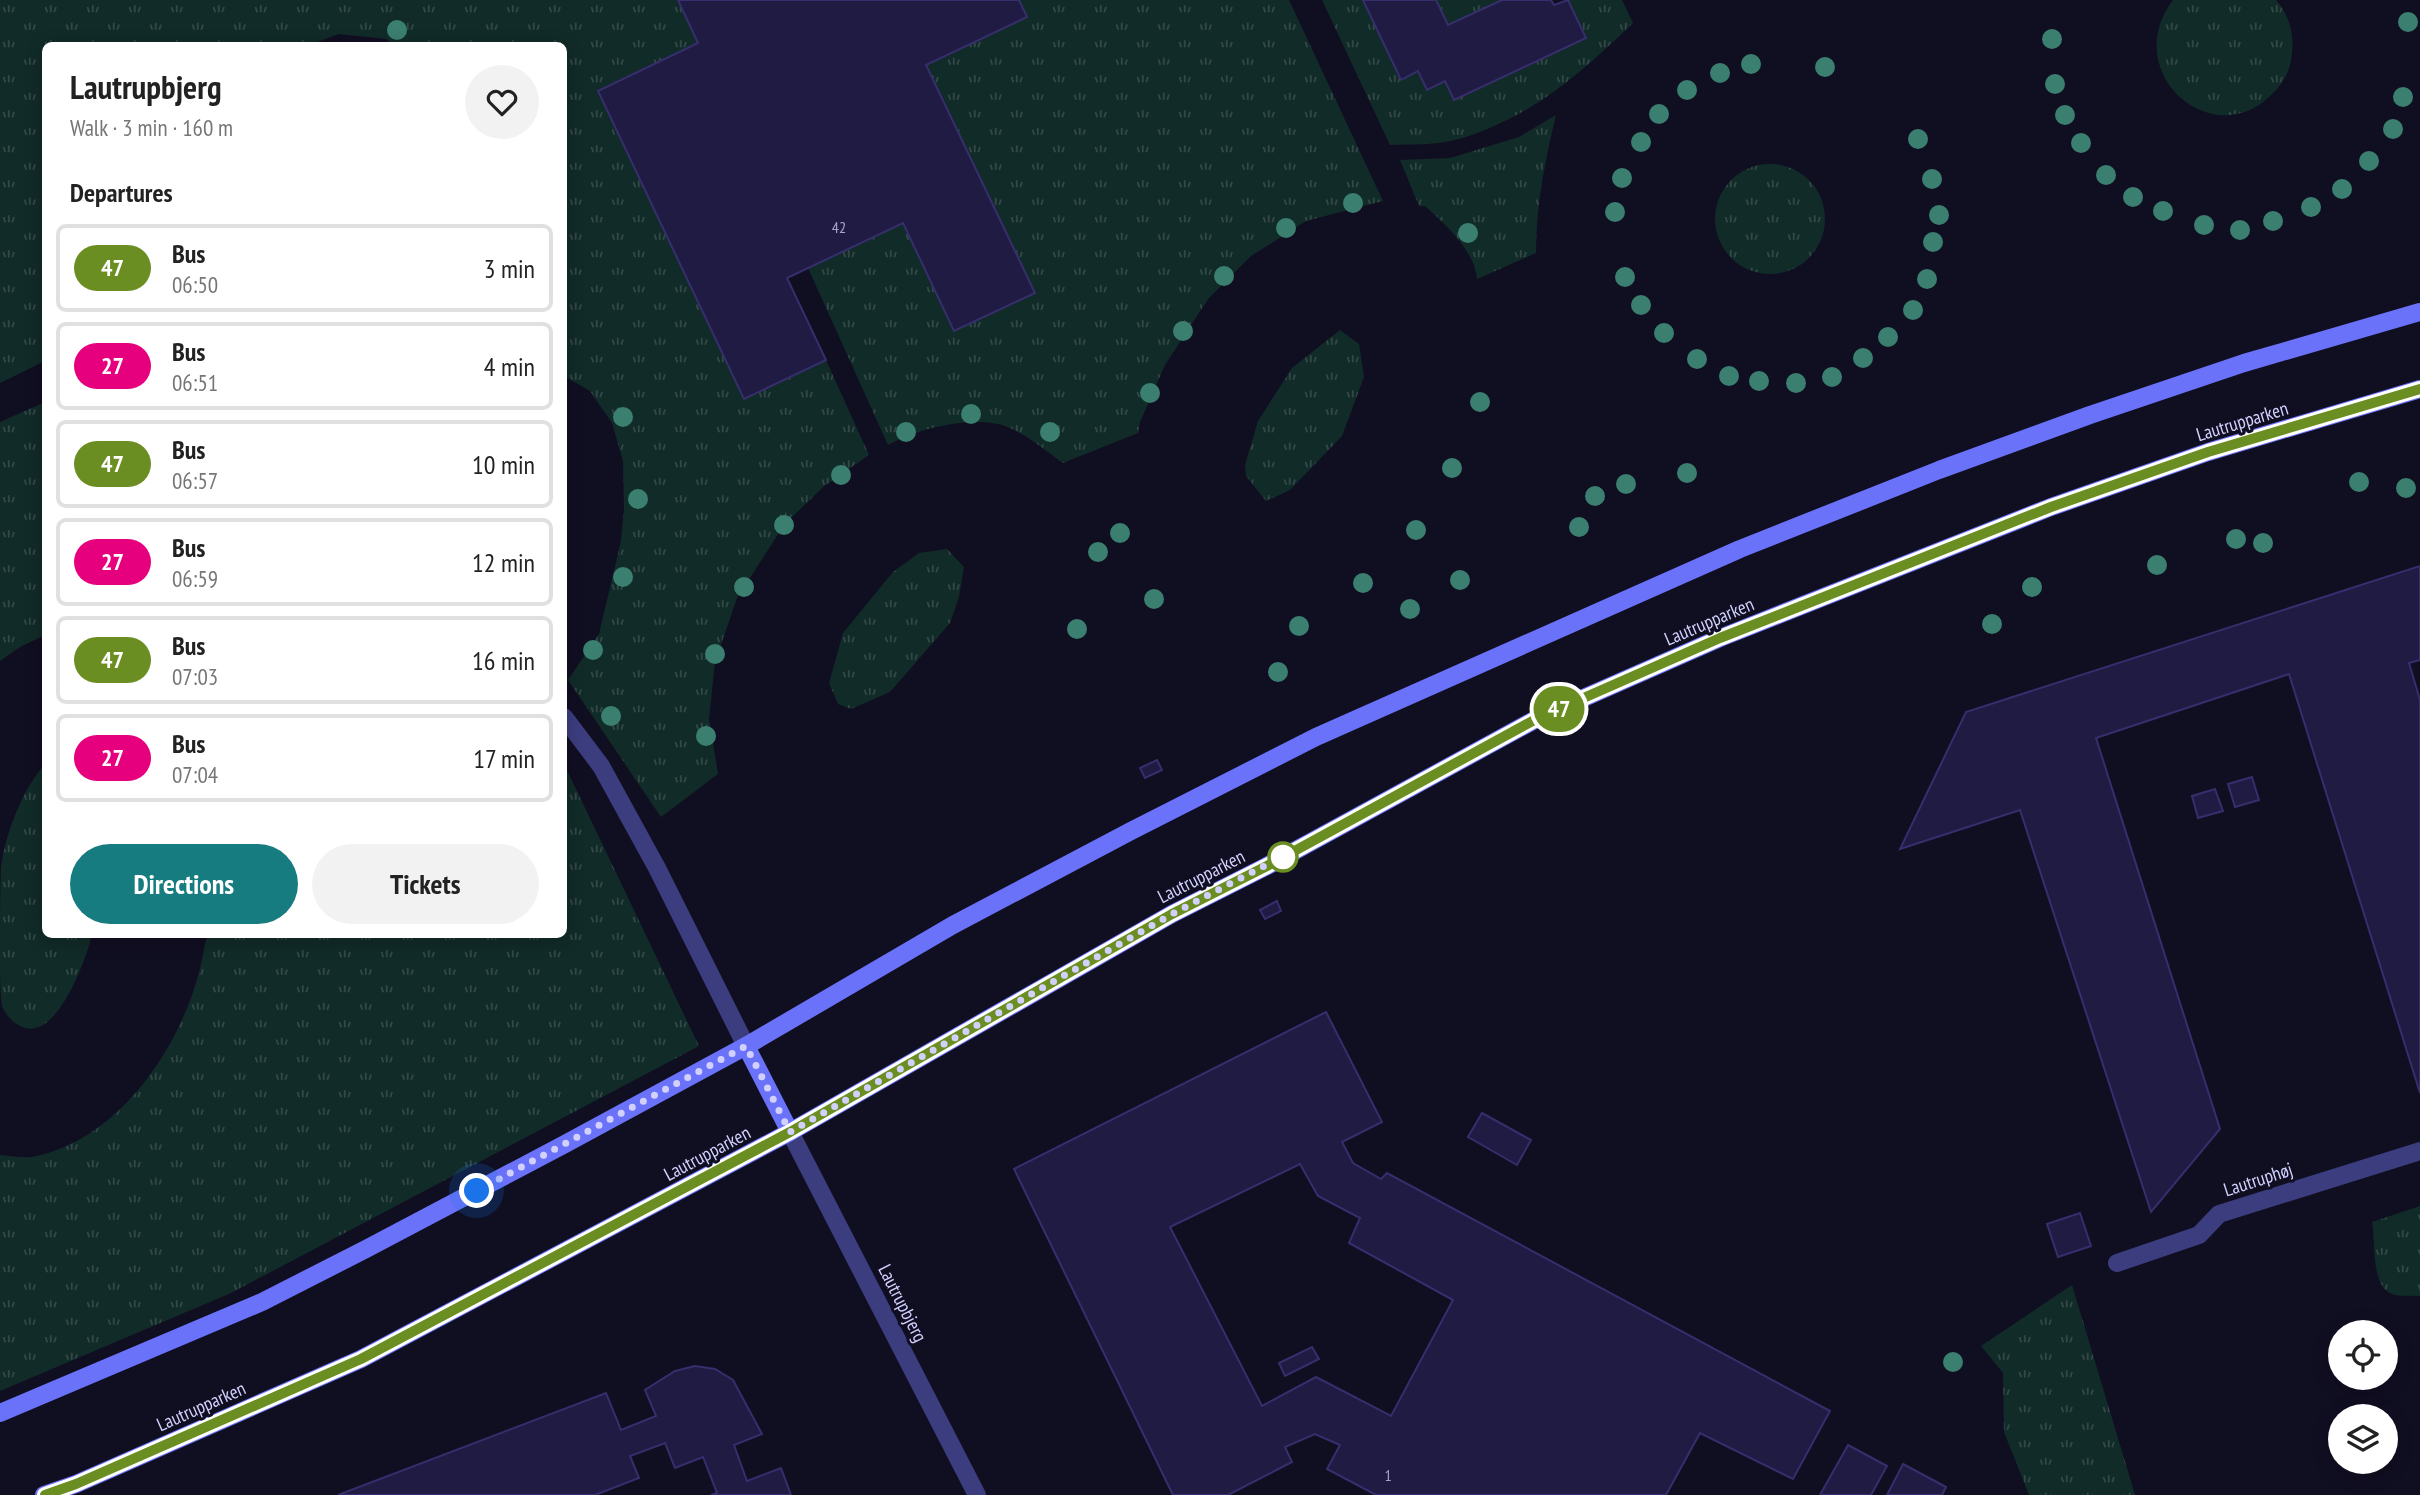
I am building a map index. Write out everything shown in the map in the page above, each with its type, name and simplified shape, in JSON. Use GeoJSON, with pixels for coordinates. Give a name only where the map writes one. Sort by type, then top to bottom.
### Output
{"type":"FeatureCollection","features":[{"type":"Feature","properties":{"kind":"street"},"geometry":{"type":"LineString","coordinates":[[0,1413],[262,1301],[565,1144],[746,1046],[953,925],[1316,737],[1727,555],[1939,470],[2244,363],[2420,312]]}},
{"type":"Feature","properties":{"kind":"street","name":"Lautrupparken"},"geometry":{"type":"LineString","coordinates":[[44,1495],[76,1484],[361,1359],[790,1132],[1172,914],[1267,866],[1538,718],[1720,638],[2051,507],[2208,452],[2420,389]]}},
{"type":"Feature","properties":{"kind":"street"},"geometry":{"type":"LineString","coordinates":[[567,721],[601,766],[657,869],[790,1132]]}},
{"type":"Feature","properties":{"kind":"street","name":"Lautrupbjerg"},"geometry":{"type":"LineString","coordinates":[[790,1132],[977,1495]]}},
{"type":"Feature","properties":{"kind":"street","name":"Lautruphøj"},"geometry":{"type":"LineString","coordinates":[[2117,1263],[2199,1235],[2218,1214],[2420,1151]]}},
{"type":"Feature","properties":{"kind":"green space"},"geometry":{"type":"Polygon","coordinates":[[[0,0],[678,0],[698,43],[598,91],[744,398],[826,360],[869,455],[823,487],[784,525],[737,598],[715,662],[709,719],[718,774],[661,817],[568,680],[599,634],[621,541],[624,508],[623,461],[612,423],[590,391],[567,378],[567,42],[390,42],[386,39],[339,34],[317,42],[42,42],[42,362],[0,383],[0,0]]]}},
{"type":"Feature","properties":{"kind":"green space"},"geometry":{"type":"Polygon","coordinates":[[[1019,0],[1289,0],[1383,201],[1306,221],[1251,256],[1208,299],[1165,365],[1140,422],[1138,433],[1063,463],[1015,430],[985,422],[942,426],[912,434],[888,445],[808,268],[903,223],[954,331],[1034,293],[926,65],[1027,17],[1019,0]]]}},
{"type":"Feature","properties":{"kind":"green space"},"geometry":{"type":"Polygon","coordinates":[[[1322,0],[1363,0],[1400,79],[1418,71],[1427,89],[1445,81],[1454,100],[1585,38],[1568,0],[1622,0],[1633,23],[1564,84],[1507,120],[1451,141],[1390,145],[1322,0]]]}},
{"type":"Feature","properties":{"kind":"green space"},"geometry":{"type":"Polygon","coordinates":[[[1436,0],[1502,0],[1448,25],[1436,0]]]}},
{"type":"Feature","properties":{"kind":"green space"},"geometry":{"type":"Polygon","coordinates":[[[2173,0],[2276,0],[2291,28],[2292,44],[2288,70],[2278,88],[2247,111],[2222,115],[2199,110],[2179,96],[2164,77],[2157,53],[2159,27],[2173,0]]]}},
{"type":"Feature","properties":{"kind":"green space"},"geometry":{"type":"Polygon","coordinates":[[[1556,115],[1542,183],[1536,253],[1477,279],[1471,258],[1458,239],[1425,206],[1419,206],[1400,160],[1450,158],[1519,137],[1556,115]]]}},
{"type":"Feature","properties":{"kind":"green space"},"geometry":{"type":"Polygon","coordinates":[[[1770,164],[1791,168],[1809,180],[1821,198],[1825,219],[1821,240],[1809,258],[1791,270],[1770,274],[1749,270],[1731,258],[1719,240],[1715,219],[1719,198],[1731,180],[1749,168],[1770,164]]]}},
{"type":"Feature","properties":{"kind":"green space"},"geometry":{"type":"Polygon","coordinates":[[[1340,330],[1359,344],[1364,377],[1342,436],[1290,490],[1266,501],[1246,476],[1245,465],[1258,421],[1292,368],[1340,330]]]}},
{"type":"Feature","properties":{"kind":"green space"},"geometry":{"type":"Polygon","coordinates":[[[42,403],[42,636],[0,661],[0,422],[42,403]]]}},
{"type":"Feature","properties":{"kind":"green space"},"geometry":{"type":"Polygon","coordinates":[[[947,549],[964,567],[959,597],[950,623],[890,692],[851,709],[838,704],[829,683],[843,633],[893,572],[919,553],[947,549]]]}},
{"type":"Feature","properties":{"kind":"green space"},"geometry":{"type":"Polygon","coordinates":[[[42,768],[42,938],[91,938],[67,997],[46,1023],[33,1029],[14,1022],[2,1006],[1,867],[16,812],[42,768]]]}},
{"type":"Feature","properties":{"kind":"green space"},"geometry":{"type":"Polygon","coordinates":[[[567,770],[699,1046],[231,1293],[0,1391],[0,1155],[33,1157],[66,1146],[93,1131],[118,1111],[140,1088],[159,1062],[175,1034],[198,976],[206,938],[567,938],[567,770]]]}},
{"type":"Feature","properties":{"kind":"green space"},"geometry":{"type":"Polygon","coordinates":[[[2420,1206],[2420,1296],[2392,1294],[2380,1282],[2377,1272],[2372,1222],[2420,1206]]]}},
{"type":"Feature","properties":{"kind":"green space"},"geometry":{"type":"Polygon","coordinates":[[[2072,1285],[2135,1495],[2029,1495],[2004,1432],[2003,1373],[1981,1346],[2072,1285]]]}},
{"type":"Feature","properties":{"kind":"building"},"geometry":{"type":"Polygon","coordinates":[[[678,0],[1019,0],[1027,17],[926,65],[1035,293],[954,331],[903,223],[787,278],[826,360],[744,399],[598,91],[698,43],[678,0]]]}},
{"type":"Feature","properties":{"kind":"building"},"geometry":{"type":"Polygon","coordinates":[[[1363,0],[1436,0],[1448,25],[1502,0],[1551,0],[1554,5],[1568,0],[1586,38],[1454,100],[1445,81],[1427,90],[1418,71],[1401,80],[1363,0]]]}},
{"type":"Feature","properties":{"kind":"building"},"geometry":{"type":"Polygon","coordinates":[[[2420,566],[2420,660],[2409,663],[2420,700],[2420,1093],[2289,674],[2096,738],[2220,1129],[2151,1212],[2020,810],[1900,849],[1966,712],[2420,566]]]}},
{"type":"Feature","properties":{"kind":"building"},"geometry":{"type":"Polygon","coordinates":[[[1157,760],[1162,770],[1145,778],[1140,768],[1157,760]]]}},
{"type":"Feature","properties":{"kind":"building"},"geometry":{"type":"Polygon","coordinates":[[[2252,777],[2259,800],[2235,807],[2228,784],[2252,777]]]}},
{"type":"Feature","properties":{"kind":"building"},"geometry":{"type":"Polygon","coordinates":[[[2215,789],[2223,811],[2198,818],[2192,796],[2215,789]]]}},
{"type":"Feature","properties":{"kind":"building"},"geometry":{"type":"Polygon","coordinates":[[[1277,901],[1281,911],[1265,919],[1260,910],[1277,901]]]}},
{"type":"Feature","properties":{"kind":"building"},"geometry":{"type":"Polygon","coordinates":[[[1326,1012],[1382,1122],[1342,1142],[1353,1163],[1381,1179],[1387,1173],[1830,1411],[1793,1479],[1700,1433],[1666,1495],[1376,1495],[1327,1469],[1340,1445],[1315,1434],[1285,1447],[1292,1462],[1228,1495],[1173,1495],[1014,1169],[1326,1012]],[[1300,1164],[1170,1227],[1262,1406],[1316,1377],[1391,1416],[1453,1300],[1349,1243],[1360,1218],[1318,1196],[1300,1164]]]}},
{"type":"Feature","properties":{"kind":"building"},"geometry":{"type":"Polygon","coordinates":[[[1482,1113],[1531,1140],[1517,1165],[1468,1137],[1482,1113]]]}},
{"type":"Feature","properties":{"kind":"building"},"geometry":{"type":"Polygon","coordinates":[[[2080,1213],[2091,1246],[2058,1257],[2047,1224],[2080,1213]]]}},
{"type":"Feature","properties":{"kind":"building"},"geometry":{"type":"Polygon","coordinates":[[[1312,1347],[1319,1359],[1285,1376],[1279,1363],[1312,1347]]]}},
{"type":"Feature","properties":{"kind":"building"},"geometry":{"type":"Polygon","coordinates":[[[695,1366],[715,1369],[733,1380],[762,1434],[734,1445],[747,1481],[781,1468],[791,1495],[711,1495],[717,1493],[703,1457],[675,1468],[665,1443],[630,1456],[639,1478],[595,1495],[338,1495],[606,1393],[621,1430],[656,1416],[645,1390],[675,1371],[695,1366]]]}},
{"type":"Feature","properties":{"kind":"building"},"geometry":{"type":"Polygon","coordinates":[[[1848,1445],[1887,1466],[1871,1495],[1820,1495],[1848,1445]]]}},
{"type":"Feature","properties":{"kind":"building"},"geometry":{"type":"Polygon","coordinates":[[[1903,1464],[1946,1487],[1942,1495],[1887,1495],[1903,1464]]]}},
{"type":"Feature","properties":{"kind":"bus line","name":"47"},"geometry":{"type":"LineString","coordinates":[[45,1495],[76,1484],[361,1359],[790,1132],[1172,914],[1267,866],[1538,718],[1720,638],[2051,507],[2208,452],[2420,389]]}},
{"type":"Feature","properties":{"kind":"route"},"geometry":{"type":"LineString","coordinates":[[477,1191],[746,1046],[790,1132],[1172,914],[1289,853],[1283,857]]}}]}
